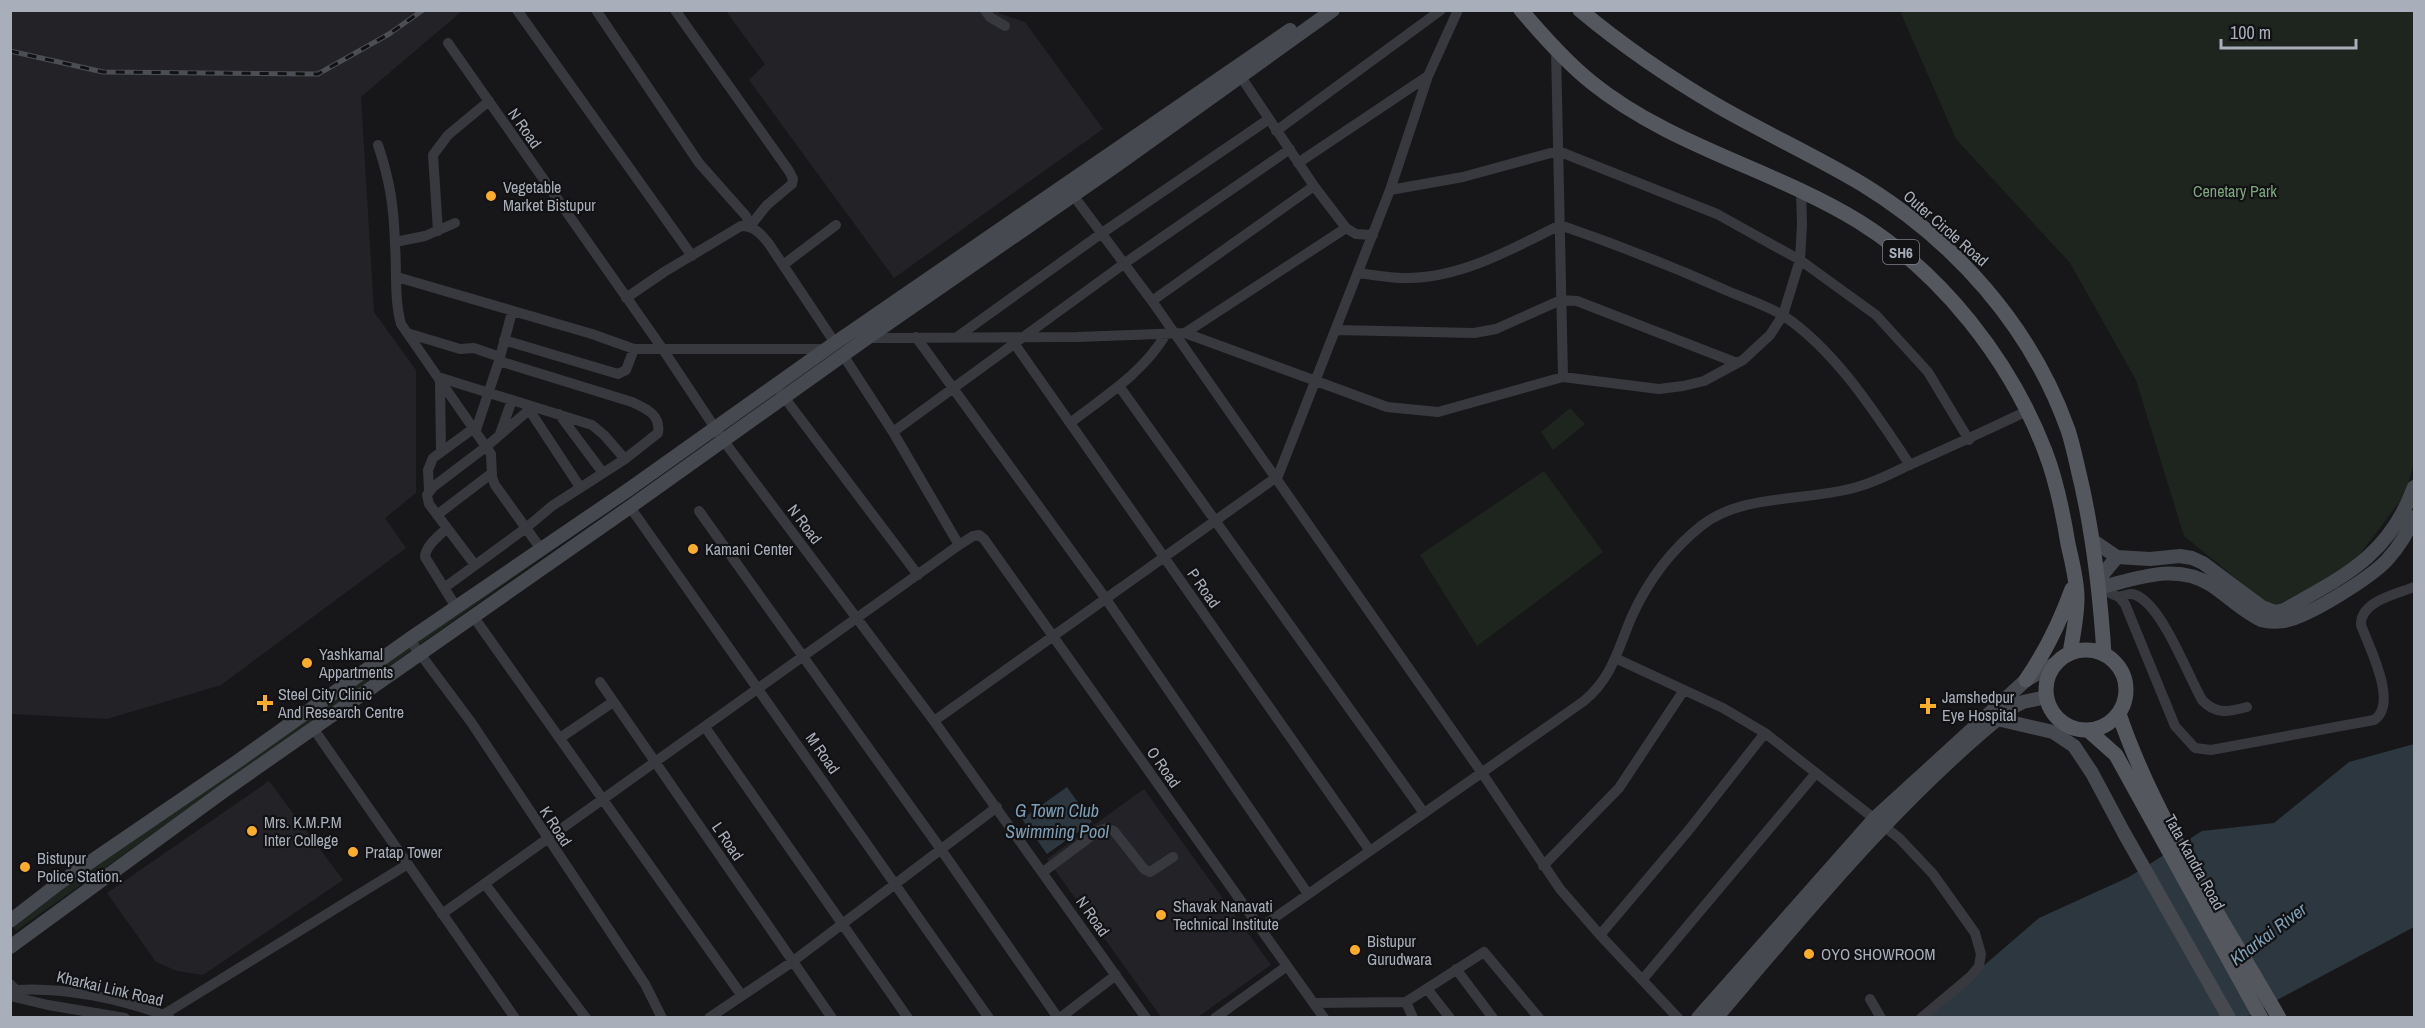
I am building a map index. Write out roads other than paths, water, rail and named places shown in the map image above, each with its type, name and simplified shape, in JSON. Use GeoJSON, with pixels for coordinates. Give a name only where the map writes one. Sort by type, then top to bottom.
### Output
{"type":"FeatureCollection","features":[{"type":"Feature","properties":{"kind":"main road","name":"SH6"},"geometry":{"type":"LineString","coordinates":[[1521,10],[1556,50],[1591,82],[1628,108],[1681,136],[1801,190],[1861,223],[1896,248],[1923,272],[1976,330],[2004,369],[2046,453],[2062,508],[2076,583],[2076,614],[2070,653]]}},
{"type":"Feature","properties":{"kind":"main road","name":"Outer Circle Road"},"geometry":{"type":"LineString","coordinates":[[1580,10],[1640,56],[1718,106],[1862,185],[1910,217],[1950,251],[1984,286],[2015,326],[2037,363],[2068,430],[2092,540],[2104,654]]}},
{"type":"Feature","properties":{"kind":"main road"},"geometry":{"type":"LineString","coordinates":[[2026,680],[2058,626],[2076,583],[2098,584]]}},
{"type":"Feature","properties":{"kind":"main road"},"geometry":{"type":"LineString","coordinates":[[2087,649],[2104,654],[2117,664],[2125,680],[2126,698],[2119,714],[2106,726],[2089,731],[2073,729],[2060,721],[2050,708],[2046,697],[2049,673],[2056,663],[2070,653],[2087,649]]}},
{"type":"Feature","properties":{"kind":"main road"},"geometry":{"type":"LineString","coordinates":[[2119,714],[2158,822],[2279,1017]]}},
{"type":"Feature","properties":{"kind":"main road","name":"Tata Kandra Road"},"geometry":{"type":"LineString","coordinates":[[2089,731],[2116,755],[2158,822],[2260,1017]]}},
{"type":"Feature","properties":{"kind":"street"},"geometry":{"type":"LineString","coordinates":[[517,10],[692,256]]}},
{"type":"Feature","properties":{"kind":"street"},"geometry":{"type":"LineString","coordinates":[[442,914],[959,545],[893,432],[835,349],[783,265],[764,238],[750,226],[746,216],[699,163],[596,10]]}},
{"type":"Feature","properties":{"kind":"street"},"geometry":{"type":"LineString","coordinates":[[675,10],[793,179],[792,184],[767,205],[750,226]]}},
{"type":"Feature","properties":{"kind":"street"},"geometry":{"type":"LineString","coordinates":[[985,10],[990,17],[1005,26]]}},
{"type":"Feature","properties":{"kind":"street"},"geometry":{"type":"LineString","coordinates":[[1238,72],[1318,10]]}},
{"type":"Feature","properties":{"kind":"street"},"geometry":{"type":"LineString","coordinates":[[10,921],[58,884],[775,385],[835,349],[1238,72],[1333,10]]}},
{"type":"Feature","properties":{"kind":"street"},"geometry":{"type":"LineString","coordinates":[[1276,131],[1441,10]]}},
{"type":"Feature","properties":{"kind":"street"},"geometry":{"type":"LineString","coordinates":[[934,721],[1276,478],[1373,235],[1428,76],[1458,10]]}},
{"type":"Feature","properties":{"kind":"street","name":"N Road"},"geometry":{"type":"LineString","coordinates":[[448,43],[662,348],[723,440],[934,721],[1146,1017]]}},
{"type":"Feature","properties":{"kind":"street"},"geometry":{"type":"LineString","coordinates":[[1556,50],[1563,377]]}},
{"type":"Feature","properties":{"kind":"street"},"geometry":{"type":"LineString","coordinates":[[1238,72],[1298,164],[1346,228],[1356,234],[1373,235]]}},
{"type":"Feature","properties":{"kind":"street"},"geometry":{"type":"LineString","coordinates":[[1298,164],[1428,76]]}},
{"type":"Feature","properties":{"kind":"street"},"geometry":{"type":"LineString","coordinates":[[438,231],[433,155],[448,135],[489,101]]}},
{"type":"Feature","properties":{"kind":"street"},"geometry":{"type":"LineString","coordinates":[[956,337],[1102,233],[1269,119]]}},
{"type":"Feature","properties":{"kind":"street"},"geometry":{"type":"LineString","coordinates":[[378,145],[390,182],[399,314],[407,333],[487,446],[491,454],[495,485],[541,549]]}},
{"type":"Feature","properties":{"kind":"street"},"geometry":{"type":"LineString","coordinates":[[893,432],[1018,339],[1290,149]]}},
{"type":"Feature","properties":{"kind":"street"},"geometry":{"type":"LineString","coordinates":[[1390,190],[1463,177],[1558,151],[1717,214],[1800,260],[1862,303],[1928,372],[1969,440]]}},
{"type":"Feature","properties":{"kind":"street"},"geometry":{"type":"LineString","coordinates":[[1152,302],[1314,186]]}},
{"type":"Feature","properties":{"kind":"street"},"geometry":{"type":"LineString","coordinates":[[1068,189],[1125,263],[1568,899],[1678,1017]]}},
{"type":"Feature","properties":{"kind":"street"},"geometry":{"type":"LineString","coordinates":[[397,277],[592,334],[634,349],[835,349],[867,338],[1068,189]]}},
{"type":"Feature","properties":{"kind":"street"},"geometry":{"type":"LineString","coordinates":[[867,338],[1018,339],[1175,334],[1388,407],[1438,412],[1563,377],[1659,389],[1683,387],[1704,381],[1737,363],[1758,348],[1783,315],[1800,260],[1801,190]]}},
{"type":"Feature","properties":{"kind":"street"},"geometry":{"type":"LineString","coordinates":[[395,242],[409,241],[455,223]]}},
{"type":"Feature","properties":{"kind":"street"},"geometry":{"type":"LineString","coordinates":[[783,265],[836,225]]}},
{"type":"Feature","properties":{"kind":"street"},"geometry":{"type":"LineString","coordinates":[[1358,273],[1408,278],[1460,269],[1498,256],[1560,225],[1682,270],[1783,315],[1843,373],[1874,412],[1910,465]]}},
{"type":"Feature","properties":{"kind":"street"},"geometry":{"type":"LineString","coordinates":[[626,298],[741,226],[750,226]]}},
{"type":"Feature","properties":{"kind":"street"},"geometry":{"type":"LineString","coordinates":[[1070,423],[1145,364],[1175,334],[1346,228]]}},
{"type":"Feature","properties":{"kind":"street"},"geometry":{"type":"LineString","coordinates":[[1336,330],[1473,333],[1496,329],[1562,300],[1576,300],[1737,363]]}},
{"type":"Feature","properties":{"kind":"street"},"geometry":{"type":"LineString","coordinates":[[475,565],[427,499],[430,464],[441,452],[475,429],[489,393],[512,312]]}},
{"type":"Feature","properties":{"kind":"street"},"geometry":{"type":"LineString","coordinates":[[407,333],[460,349],[474,348],[499,359],[632,402],[649,410],[656,417],[659,425],[658,433],[626,459],[552,506],[444,588]]}},
{"type":"Feature","properties":{"kind":"street"},"geometry":{"type":"LineString","coordinates":[[916,337],[1106,599],[1308,894]]}},
{"type":"Feature","properties":{"kind":"street","name":"P Road"},"geometry":{"type":"LineString","coordinates":[[1018,339],[1070,423],[1370,851]]}},
{"type":"Feature","properties":{"kind":"street"},"geometry":{"type":"LineString","coordinates":[[504,340],[618,374],[626,370],[634,349]]}},
{"type":"Feature","properties":{"kind":"street"},"geometry":{"type":"LineString","coordinates":[[10,947],[98,882],[784,396],[835,349]]}},
{"type":"Feature","properties":{"kind":"street"},"geometry":{"type":"LineString","coordinates":[[439,379],[592,425],[626,459]]}},
{"type":"Feature","properties":{"kind":"street"},"geometry":{"type":"LineString","coordinates":[[439,379],[441,452]]}},
{"type":"Feature","properties":{"kind":"street"},"geometry":{"type":"LineString","coordinates":[[775,385],[918,575]]}},
{"type":"Feature","properties":{"kind":"street"},"geometry":{"type":"LineString","coordinates":[[1119,386],[1424,813]]}},
{"type":"Feature","properties":{"kind":"street"},"geometry":{"type":"LineString","coordinates":[[500,434],[512,400]]}},
{"type":"Feature","properties":{"kind":"street"},"geometry":{"type":"LineString","coordinates":[[429,490],[487,446],[527,407]]}},
{"type":"Feature","properties":{"kind":"street"},"geometry":{"type":"LineString","coordinates":[[527,407],[580,488]]}},
{"type":"Feature","properties":{"kind":"street"},"geometry":{"type":"LineString","coordinates":[[1260,928],[1598,689],[1608,675],[1633,614],[1654,576],[1684,541],[1703,524],[1737,507],[1855,488],[1969,440],[2027,411]]}},
{"type":"Feature","properties":{"kind":"street"},"geometry":{"type":"LineString","coordinates":[[559,414],[603,473]]}},
{"type":"Feature","properties":{"kind":"street"},"geometry":{"type":"LineString","coordinates":[[437,515],[492,473]]}},
{"type":"Feature","properties":{"kind":"street"},"geometry":{"type":"LineString","coordinates":[[2092,540],[2117,557],[2192,558],[2203,563],[2268,611],[2284,610],[2352,572],[2370,556],[2398,522],[2415,487]]}},
{"type":"Feature","properties":{"kind":"street","name":"M Road"},"geometry":{"type":"LineString","coordinates":[[630,507],[989,1017]]}},
{"type":"Feature","properties":{"kind":"street"},"geometry":{"type":"LineString","coordinates":[[699,511],[1059,1017],[1116,975]]}},
{"type":"Feature","properties":{"kind":"street"},"geometry":{"type":"LineString","coordinates":[[2098,584],[2181,572],[2202,579],[2261,620],[2285,621],[2299,616],[2371,574],[2390,556],[2415,517]]}},
{"type":"Feature","properties":{"kind":"street"},"geometry":{"type":"LineString","coordinates":[[447,528],[430,545],[425,552],[425,557],[456,607]]}},
{"type":"Feature","properties":{"kind":"street","name":"O Road"},"geometry":{"type":"LineString","coordinates":[[959,545],[973,536],[979,535],[984,538],[1324,1017]]}},
{"type":"Feature","properties":{"kind":"street"},"geometry":{"type":"LineString","coordinates":[[2098,584],[2117,557]]}},
{"type":"Feature","properties":{"kind":"street"},"geometry":{"type":"LineString","coordinates":[[2172,557],[2173,573]]}},
{"type":"Feature","properties":{"kind":"street"},"geometry":{"type":"LineString","coordinates":[[2098,584],[2119,597],[2125,604],[2175,726],[2194,748],[2211,750],[2310,734],[2379,717],[2384,708],[2383,687],[2360,618],[2369,606],[2415,587]]}},
{"type":"Feature","properties":{"kind":"street"},"geometry":{"type":"LineString","coordinates":[[2119,597],[2129,593],[2140,597],[2153,610],[2202,700],[2209,708],[2218,712],[2247,707]]}},
{"type":"Feature","properties":{"kind":"street"},"geometry":{"type":"LineString","coordinates":[[473,616],[741,996]]}},
{"type":"Feature","properties":{"kind":"street","name":"K Road"},"geometry":{"type":"LineString","coordinates":[[409,639],[471,722],[645,984],[662,1017]]}},
{"type":"Feature","properties":{"kind":"street"},"geometry":{"type":"LineString","coordinates":[[1615,658],[1723,708],[1765,733],[1899,838],[1933,874],[1975,933],[1982,954],[1979,966],[1971,976],[1921,1017]]}},
{"type":"Feature","properties":{"kind":"street"},"geometry":{"type":"LineString","coordinates":[[1698,1017],[1879,823],[2026,680],[2056,663]]}},
{"type":"Feature","properties":{"kind":"street","name":"L Road"},"geometry":{"type":"LineString","coordinates":[[600,682],[832,1017]]}},
{"type":"Feature","properties":{"kind":"street"},"geometry":{"type":"LineString","coordinates":[[1544,866],[1619,788],[1684,690]]}},
{"type":"Feature","properties":{"kind":"street"},"geometry":{"type":"LineString","coordinates":[[1716,1017],[1826,890],[1879,823],[1997,720],[2023,702],[2046,697]]}},
{"type":"Feature","properties":{"kind":"street"},"geometry":{"type":"LineString","coordinates":[[560,738],[613,702]]}},
{"type":"Feature","properties":{"kind":"street"},"geometry":{"type":"LineString","coordinates":[[1997,720],[2053,732],[2074,746],[2092,773],[2229,1017]]}},
{"type":"Feature","properties":{"kind":"street"},"geometry":{"type":"LineString","coordinates":[[705,727],[908,1017]]}},
{"type":"Feature","properties":{"kind":"street"},"geometry":{"type":"LineString","coordinates":[[313,729],[515,1017]]}},
{"type":"Feature","properties":{"kind":"street"},"geometry":{"type":"LineString","coordinates":[[1600,935],[1688,831],[1765,733]]}},
{"type":"Feature","properties":{"kind":"street"},"geometry":{"type":"LineString","coordinates":[[1643,979],[1816,772]]}},
{"type":"Feature","properties":{"kind":"street"},"geometry":{"type":"LineString","coordinates":[[709,1017],[792,962],[996,807]]}},
{"type":"Feature","properties":{"kind":"street"},"geometry":{"type":"LineString","coordinates":[[1043,872],[1098,831],[1107,828],[1114,831],[1144,869],[1150,872],[1173,857]]}},
{"type":"Feature","properties":{"kind":"street"},"geometry":{"type":"LineString","coordinates":[[167,1016],[408,864]]}},
{"type":"Feature","properties":{"kind":"street"},"geometry":{"type":"LineString","coordinates":[[485,884],[586,1017]]}},
{"type":"Feature","properties":{"kind":"street"},"geometry":{"type":"LineString","coordinates":[[1314,1003],[1406,1002],[1484,952],[1539,1017]]}},
{"type":"Feature","properties":{"kind":"street"},"geometry":{"type":"LineString","coordinates":[[1215,1017],[1287,966]]}},
{"type":"Feature","properties":{"kind":"street"},"geometry":{"type":"LineString","coordinates":[[1456,969],[1493,1017]]}},
{"type":"Feature","properties":{"kind":"street","name":"Kharkai Link Road"},"geometry":{"type":"LineString","coordinates":[[10,984],[16,990],[45,988],[65,991],[116,1001],[167,1016]]}},
{"type":"Feature","properties":{"kind":"street"},"geometry":{"type":"LineString","coordinates":[[1428,990],[1450,1017]]}},
{"type":"Feature","properties":{"kind":"street","name":"Kharkai Link Road"},"geometry":{"type":"LineString","coordinates":[[10,996],[48,1005],[123,1017]]}},
{"type":"Feature","properties":{"kind":"street"},"geometry":{"type":"LineString","coordinates":[[1870,999],[1881,1017]]}},
{"type":"Feature","properties":{"kind":"street"},"geometry":{"type":"LineString","coordinates":[[1406,1002],[1413,1017]]}},
{"type":"Feature","properties":{"kind":"water","name":"Kharkai River"},"geometry":{"type":"Polygon","coordinates":[[[2414,744],[2414,927],[2247,1017],[1923,1018],[2039,918],[2129,877],[2202,831],[2274,823],[2349,762],[2414,744]]]}},
{"type":"Feature","properties":{"kind":"water","name":"G Town Club Swimming Pool"},"geometry":{"type":"Polygon","coordinates":[[[1067,787],[1092,822],[1047,854],[1022,819],[1067,787]]]}},
{"type":"Feature","properties":{"kind":"railway"},"geometry":{"type":"LineString","coordinates":[[10,51],[103,72],[318,74],[389,34],[423,10]]}},
{"type":"Feature","properties":{"kind":"place","name":"Vegetable Market Bistupur"},"geometry":{"type":"Point","coordinates":[491,196]}},
{"type":"Feature","properties":{"kind":"place","name":"Kamani Center"},"geometry":{"type":"Point","coordinates":[693,549]}},
{"type":"Feature","properties":{"kind":"place","name":"Yashkamal Appartments"},"geometry":{"type":"Point","coordinates":[307,663]}},
{"type":"Feature","properties":{"kind":"place","name":"Steel City Clinic And Research Centre"},"geometry":{"type":"Point","coordinates":[265,703]}},
{"type":"Feature","properties":{"kind":"place","name":"Jamshedpur Eye Hospital"},"geometry":{"type":"Point","coordinates":[1928,706]}},
{"type":"Feature","properties":{"kind":"place","name":"Mrs. K.M.P.M Inter College"},"geometry":{"type":"Point","coordinates":[252,831]}},
{"type":"Feature","properties":{"kind":"place","name":"Pratap Tower"},"geometry":{"type":"Point","coordinates":[353,852]}},
{"type":"Feature","properties":{"kind":"place","name":"Bistupur Police Station."},"geometry":{"type":"Point","coordinates":[25,867]}},
{"type":"Feature","properties":{"kind":"place","name":"Shavak Nanavati Technical Institute"},"geometry":{"type":"Point","coordinates":[1161,915]}},
{"type":"Feature","properties":{"kind":"place","name":"Bistupur Gurudwara"},"geometry":{"type":"Point","coordinates":[1355,950]}},
{"type":"Feature","properties":{"kind":"place","name":"OYO SHOWROOM"},"geometry":{"type":"Point","coordinates":[1809,954]}},
{"type":"Feature","properties":{"kind":"park label","name":"Cenetary Park"},"geometry":{"type":"Point","coordinates":[2235,191]}}]}
